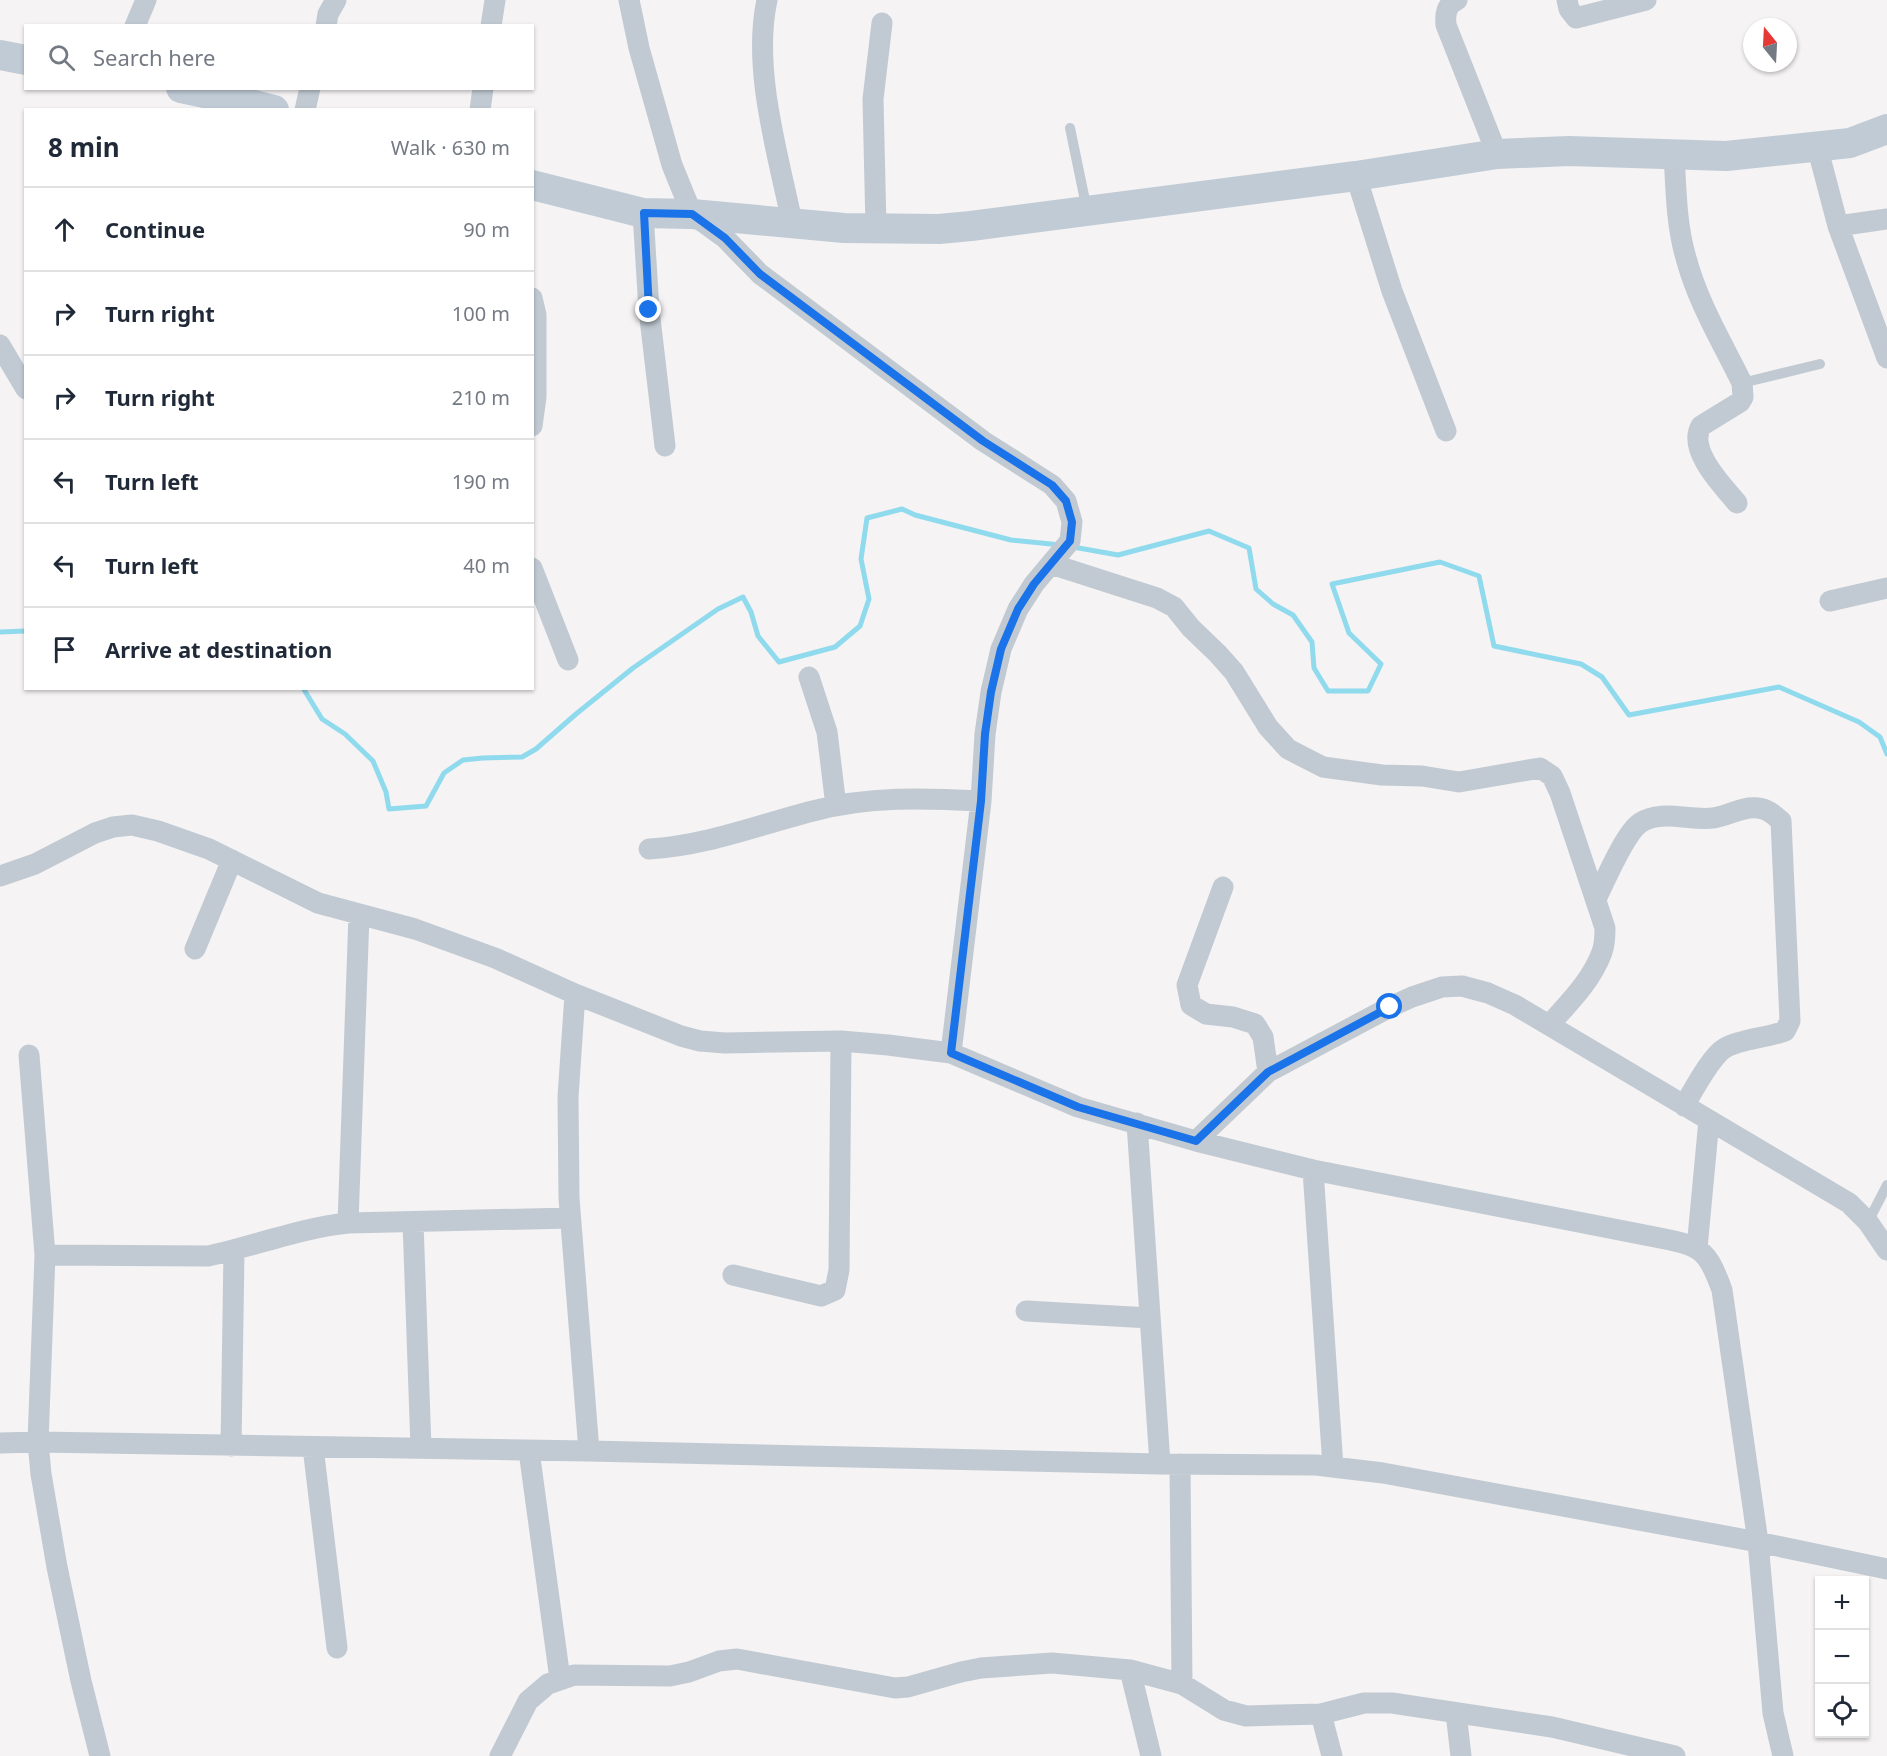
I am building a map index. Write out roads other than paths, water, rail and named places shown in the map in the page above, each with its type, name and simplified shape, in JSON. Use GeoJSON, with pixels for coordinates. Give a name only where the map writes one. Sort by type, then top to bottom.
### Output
{"type":"FeatureCollection","features":[{"type":"Feature","properties":{"kind":"street"},"geometry":{"type":"LineString","coordinates":[[136,24],[146,0]]}},
{"type":"Feature","properties":{"kind":"street"},"geometry":{"type":"LineString","coordinates":[[326,24],[328,15],[336,0]]}},
{"type":"Feature","properties":{"kind":"street"},"geometry":{"type":"LineString","coordinates":[[491,24],[495,0]]}},
{"type":"Feature","properties":{"kind":"street"},"geometry":{"type":"LineString","coordinates":[[629,0],[639,48],[672,165],[692,214],[725,238],[760,274],[983,441],[1052,485],[1066,501],[1072,522],[1070,541],[1034,584],[1018,609],[1001,649],[991,692],[985,734],[981,801],[951,1053]]}},
{"type":"Feature","properties":{"kind":"street"},"geometry":{"type":"LineString","coordinates":[[767,0],[762,36],[764,78],[792,222]]}},
{"type":"Feature","properties":{"kind":"street"},"geometry":{"type":"LineString","coordinates":[[1457,0],[1446,11],[1446,25],[1497,154]]}},
{"type":"Feature","properties":{"kind":"street"},"geometry":{"type":"LineString","coordinates":[[1567,0],[1569,9],[1576,18],[1646,0]]}},
{"type":"Feature","properties":{"kind":"street"},"geometry":{"type":"LineString","coordinates":[[876,228],[873,99],[882,23]]}},
{"type":"Feature","properties":{"kind":"street"},"geometry":{"type":"LineString","coordinates":[[0,55],[24,60]]}},
{"type":"Feature","properties":{"kind":"street"},"geometry":{"type":"LineString","coordinates":[[186,90],[218,103],[258,108]]}},
{"type":"Feature","properties":{"kind":"street"},"geometry":{"type":"LineString","coordinates":[[305,108],[310,90]]}},
{"type":"Feature","properties":{"kind":"street"},"geometry":{"type":"LineString","coordinates":[[480,108],[483,90]]}},
{"type":"Feature","properties":{"kind":"street"},"geometry":{"type":"LineString","coordinates":[[534,186],[644,213],[692,214],[844,228],[939,229],[1356,176],[1497,154],[1569,151],[1726,156],[1850,143],[1887,129]]}},
{"type":"Feature","properties":{"kind":"street"},"geometry":{"type":"LineString","coordinates":[[1817,146],[1838,226],[1887,358]]}},
{"type":"Feature","properties":{"kind":"street"},"geometry":{"type":"LineString","coordinates":[[1674,153],[1679,226],[1685,257],[1701,303],[1742,383],[1743,397],[1740,402],[1701,426],[1698,432],[1700,450],[1710,471],[1737,503]]}},
{"type":"Feature","properties":{"kind":"street"},"geometry":{"type":"LineString","coordinates":[[1356,176],[1392,291],[1446,431]]}},
{"type":"Feature","properties":{"kind":"street"},"geometry":{"type":"LineString","coordinates":[[644,213],[649,310],[665,446]]}},
{"type":"Feature","properties":{"kind":"street"},"geometry":{"type":"LineString","coordinates":[[1838,226],[1887,219]]}},
{"type":"Feature","properties":{"kind":"street"},"geometry":{"type":"LineString","coordinates":[[534,306],[536,315],[534,406]]}},
{"type":"Feature","properties":{"kind":"street"},"geometry":{"type":"LineString","coordinates":[[0,345],[24,386]]}},
{"type":"Feature","properties":{"kind":"street"},"geometry":{"type":"LineString","coordinates":[[1051,564],[1157,598],[1174,607],[1202,640],[1234,672],[1268,727],[1288,749],[1323,767],[1382,775],[1422,776],[1458,782],[1540,768],[1552,776],[1560,793],[1605,928],[1603,949],[1597,964],[1581,988],[1549,1025]]}},
{"type":"Feature","properties":{"kind":"street"},"geometry":{"type":"LineString","coordinates":[[534,573],[568,660]]}},
{"type":"Feature","properties":{"kind":"street"},"geometry":{"type":"LineString","coordinates":[[1830,601],[1887,588]]}},
{"type":"Feature","properties":{"kind":"street"},"geometry":{"type":"LineString","coordinates":[[808,677],[827,732],[836,806]]}},
{"type":"Feature","properties":{"kind":"street"},"geometry":{"type":"LineString","coordinates":[[649,849],[698,843],[836,806],[906,798],[981,801]]}},
{"type":"Feature","properties":{"kind":"street"},"geometry":{"type":"LineString","coordinates":[[1596,899],[1628,837],[1640,823],[1655,817],[1712,818],[1746,808],[1758,808],[1771,812],[1781,821],[1790,1022],[1785,1031],[1732,1044],[1722,1050],[1684,1106]]}},
{"type":"Feature","properties":{"kind":"street"},"geometry":{"type":"LineString","coordinates":[[0,876],[34,864],[95,832],[132,825],[197,844],[307,899],[416,929],[460,944],[575,994],[681,1036],[700,1041],[741,1044],[841,1041],[951,1053],[1078,1107],[1196,1141],[1313,1170],[1660,1238],[1697,1248],[1715,1270],[1722,1290],[1758,1542],[1773,1713],[1783,1756]]}},
{"type":"Feature","properties":{"kind":"street"},"geometry":{"type":"LineString","coordinates":[[195,949],[232,861]]}},
{"type":"Feature","properties":{"kind":"street"},"geometry":{"type":"LineString","coordinates":[[1223,887],[1186,985],[1191,1005],[1206,1014],[1233,1017],[1255,1024],[1263,1037],[1268,1072]]}},
{"type":"Feature","properties":{"kind":"street"},"geometry":{"type":"LineString","coordinates":[[348,1223],[359,915]]}},
{"type":"Feature","properties":{"kind":"street"},"geometry":{"type":"LineString","coordinates":[[1196,1141],[1268,1072],[1390,1007],[1425,991],[1462,986],[1488,993],[1515,1005],[1850,1203],[1868,1222],[1887,1250]]}},
{"type":"Feature","properties":{"kind":"street"},"geometry":{"type":"LineString","coordinates":[[575,994],[568,1097],[570,1218],[589,1451]]}},
{"type":"Feature","properties":{"kind":"street"},"geometry":{"type":"LineString","coordinates":[[733,1275],[821,1296],[835,1290],[839,1270],[841,1041]]}},
{"type":"Feature","properties":{"kind":"street"},"geometry":{"type":"LineString","coordinates":[[29,1055],[45,1255],[38,1442],[41,1474],[57,1567],[81,1682],[100,1756]]}},
{"type":"Feature","properties":{"kind":"street"},"geometry":{"type":"LineString","coordinates":[[1697,1248],[1709,1119]]}},
{"type":"Feature","properties":{"kind":"street"},"geometry":{"type":"LineString","coordinates":[[1137,1123],[1150,1318],[1170,1464],[1182,1684]]}},
{"type":"Feature","properties":{"kind":"street"},"geometry":{"type":"LineString","coordinates":[[1313,1170],[1333,1467]]}},
{"type":"Feature","properties":{"kind":"street"},"geometry":{"type":"LineString","coordinates":[[45,1255],[208,1256],[234,1251],[309,1229],[348,1223],[570,1218]]}},
{"type":"Feature","properties":{"kind":"street"},"geometry":{"type":"LineString","coordinates":[[413,1222],[421,1448]]}},
{"type":"Feature","properties":{"kind":"street"},"geometry":{"type":"LineString","coordinates":[[231,1446],[234,1251]]}},
{"type":"Feature","properties":{"kind":"street"},"geometry":{"type":"LineString","coordinates":[[1026,1311],[1150,1318]]}},
{"type":"Feature","properties":{"kind":"street"},"geometry":{"type":"LineString","coordinates":[[0,1443],[589,1451],[1170,1464],[1292,1464],[1383,1473],[1758,1542],[1887,1569]]}},
{"type":"Feature","properties":{"kind":"street"},"geometry":{"type":"LineString","coordinates":[[313,1447],[337,1648]]}},
{"type":"Feature","properties":{"kind":"street"},"geometry":{"type":"LineString","coordinates":[[530,1451],[560,1679]]}},
{"type":"Feature","properties":{"kind":"street"},"geometry":{"type":"LineString","coordinates":[[500,1756],[528,1701],[548,1684],[560,1679],[574,1676],[670,1676],[719,1661],[737,1659],[895,1688],[908,1687],[981,1668],[1052,1663],[1130,1670],[1182,1684],[1224,1710],[1240,1714],[1287,1716],[1321,1714],[1364,1703],[1377,1703],[1552,1727],[1651,1753],[1675,1756]]}},
{"type":"Feature","properties":{"kind":"street"},"geometry":{"type":"LineString","coordinates":[[1130,1670],[1144,1755]]}},
{"type":"Feature","properties":{"kind":"street"},"geometry":{"type":"LineString","coordinates":[[1456,1713],[1461,1756]]}},
{"type":"Feature","properties":{"kind":"street"},"geometry":{"type":"LineString","coordinates":[[1321,1714],[1332,1756]]}},
{"type":"Feature","properties":{"kind":"lane"},"geometry":{"type":"LineString","coordinates":[[1070,128],[1088,211]]}},
{"type":"Feature","properties":{"kind":"lane"},"geometry":{"type":"LineString","coordinates":[[1742,383],[1820,363]]}},
{"type":"Feature","properties":{"kind":"lane"},"geometry":{"type":"LineString","coordinates":[[1868,1222],[1887,1185]]}},
{"type":"Feature","properties":{"kind":"waterway"},"geometry":{"type":"LineString","coordinates":[[304,690],[322,719],[345,734],[373,761],[386,792],[389,809],[426,806],[444,773],[463,760],[522,757],[536,749],[633,668],[718,609],[743,597],[751,612],[758,636],[779,662],[835,647],[860,626],[869,599],[861,559],[867,518],[902,509],[915,515],[1011,540],[1061,545]]}},
{"type":"Feature","properties":{"kind":"waterway"},"geometry":{"type":"LineString","coordinates":[[1073,547],[1118,555],[1209,531],[1249,548],[1256,589],[1273,604],[1293,615],[1312,642],[1314,668],[1328,691],[1368,691],[1381,664],[1349,633],[1332,584],[1440,562],[1479,576],[1494,646],[1581,664],[1602,677],[1629,715],[1779,687],[1859,722],[1880,737],[1887,754]]}},
{"type":"Feature","properties":{"kind":"waterway"},"geometry":{"type":"LineString","coordinates":[[0,632],[24,631]]}}]}
